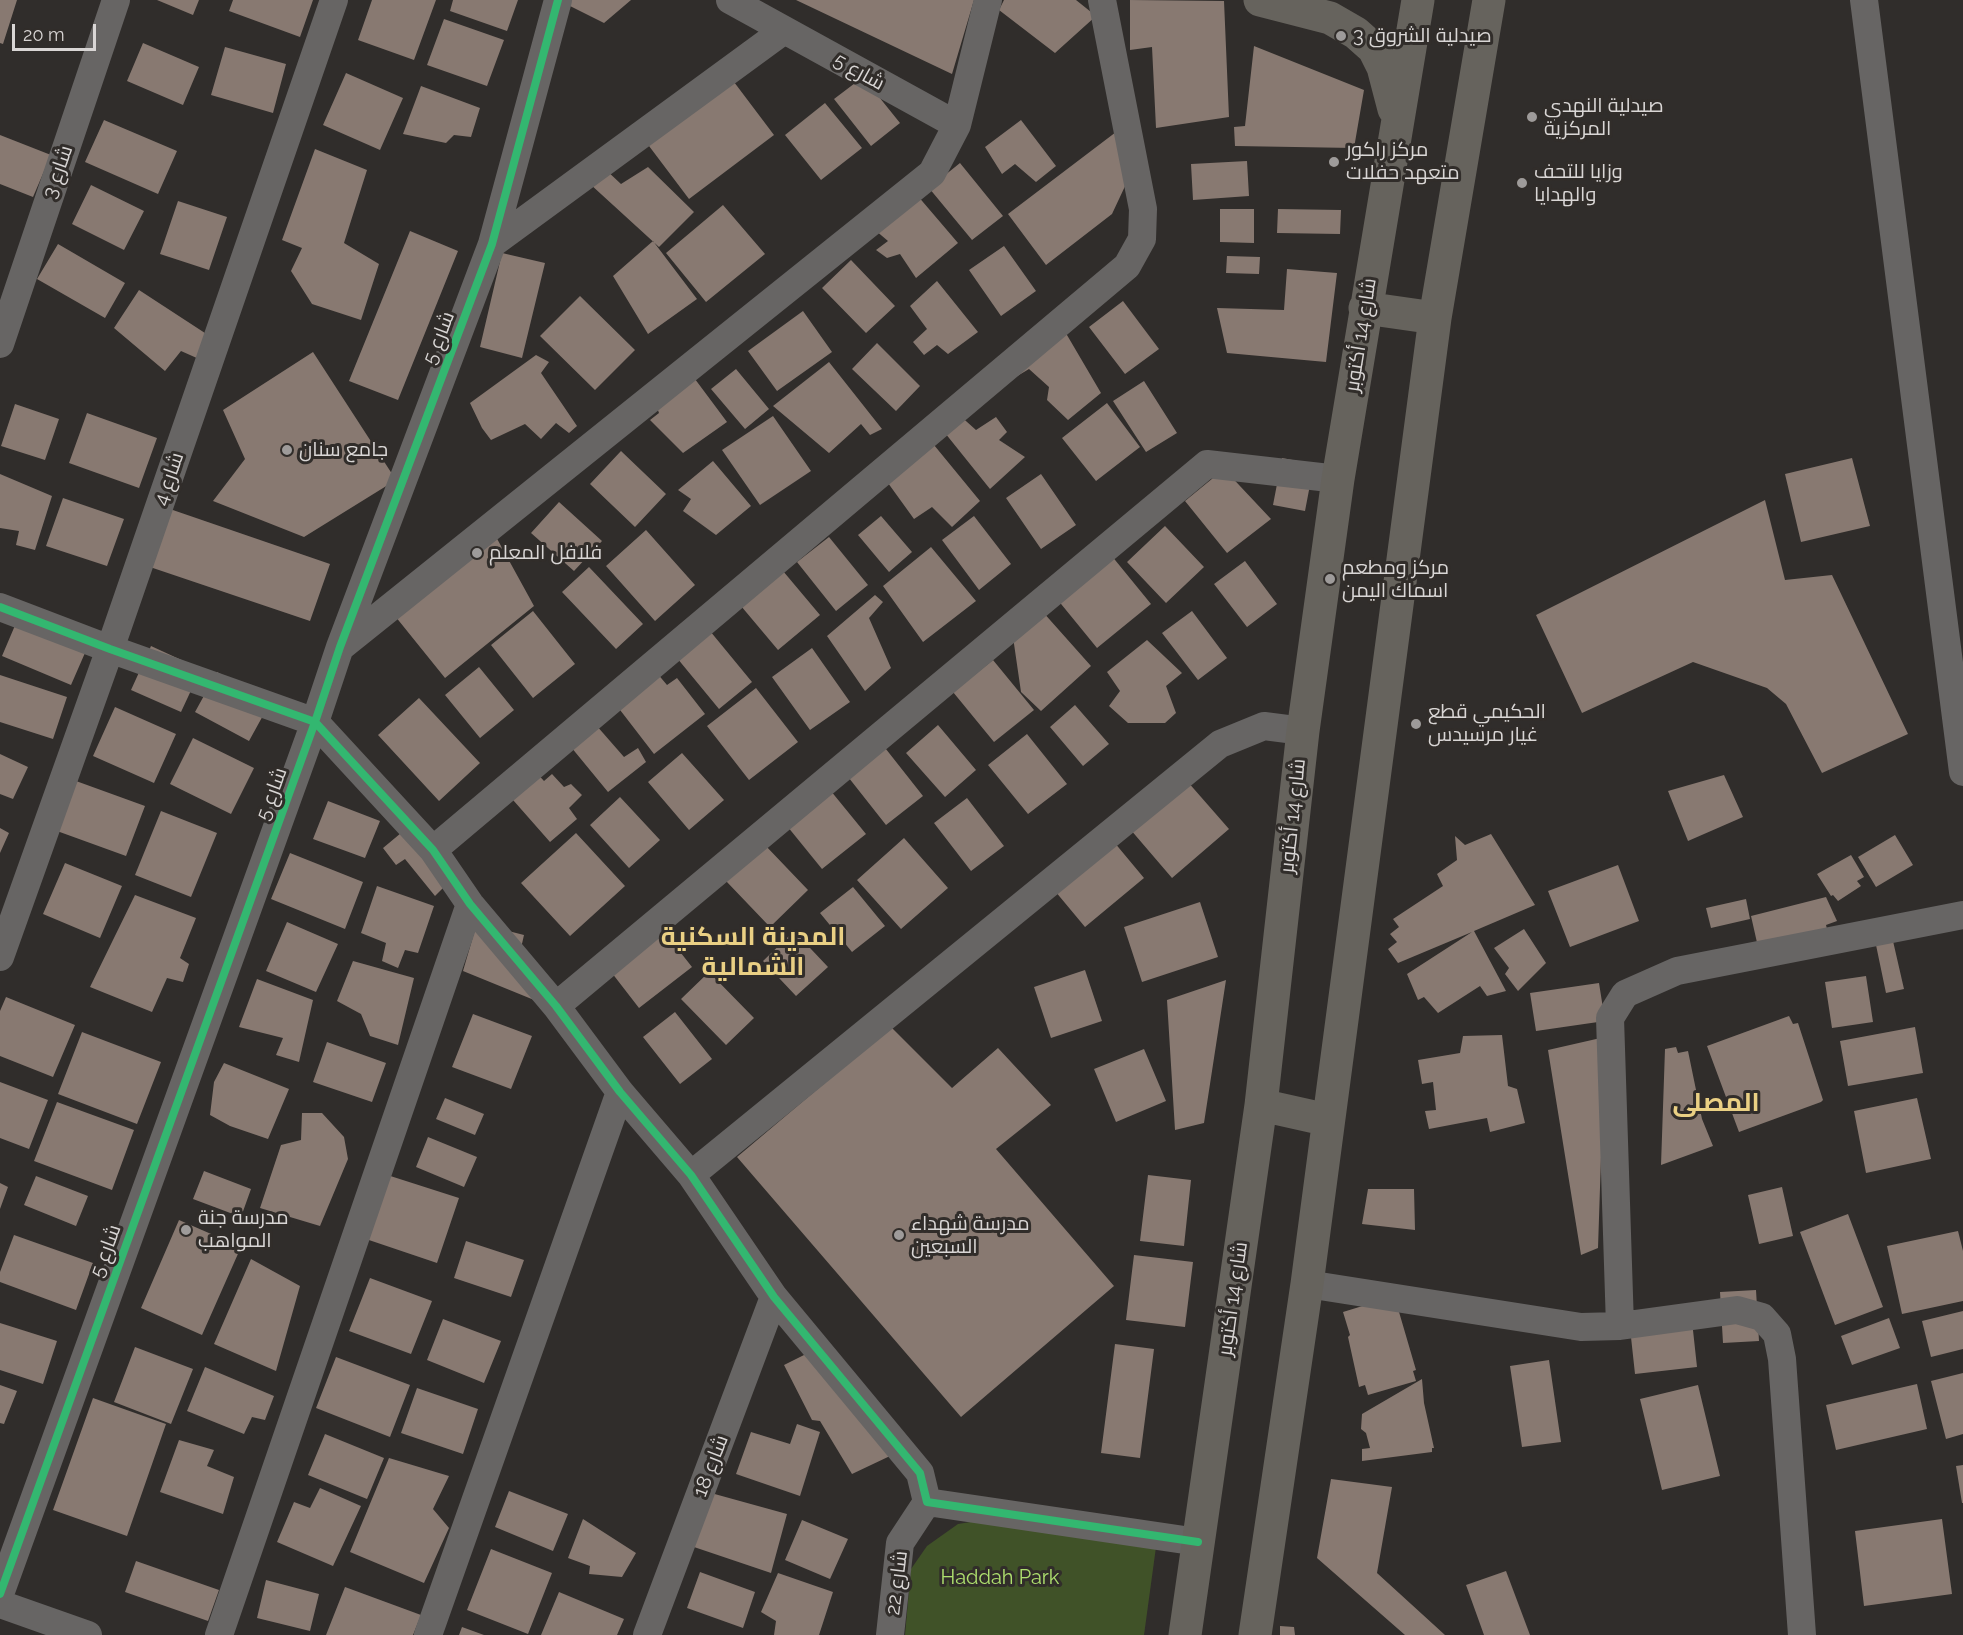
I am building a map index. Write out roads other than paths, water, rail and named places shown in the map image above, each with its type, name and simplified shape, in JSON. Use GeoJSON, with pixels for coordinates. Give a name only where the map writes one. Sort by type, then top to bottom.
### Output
{"type":"FeatureCollection","features":[{"type":"Feature","properties":{"kind":"main road"},"geometry":{"type":"LineString","coordinates":[[1260,0],[1330,18],[1356,33],[1374,49],[1383,67],[1397,118]]}},
{"type":"Feature","properties":{"kind":"main road","name":"شارع 14 أكتوبر"},"geometry":{"type":"LineString","coordinates":[[1185,1635],[1261,1105],[1303,731],[1338,479],[1418,0]]}},
{"type":"Feature","properties":{"kind":"main road"},"geometry":{"type":"LineString","coordinates":[[1256,1635],[1306,1284],[1435,318],[1489,0]]}},
{"type":"Feature","properties":{"kind":"main road"},"geometry":{"type":"LineString","coordinates":[[1365,308],[1435,318]]}},
{"type":"Feature","properties":{"kind":"main road"},"geometry":{"type":"LineString","coordinates":[[1261,1105],[1328,1120]]}},
{"type":"Feature","properties":{"kind":"street","name":"شارع 3"},"geometry":{"type":"LineString","coordinates":[[0,344],[116,0]]}},
{"type":"Feature","properties":{"kind":"street","name":"شارع 4"},"geometry":{"type":"LineString","coordinates":[[0,957],[110,649],[334,0]]}},
{"type":"Feature","properties":{"kind":"street","name":"شارع 5"},"geometry":{"type":"LineString","coordinates":[[0,1594],[315,722],[340,647],[492,244],[558,0]]}},
{"type":"Feature","properties":{"kind":"street","name":"شارع 5"},"geometry":{"type":"LineString","coordinates":[[730,0],[957,125]]}},
{"type":"Feature","properties":{"kind":"street"},"geometry":{"type":"LineString","coordinates":[[340,647],[932,173],[957,125],[988,0]]}},
{"type":"Feature","properties":{"kind":"street"},"geometry":{"type":"LineString","coordinates":[[433,850],[1127,266],[1142,239],[1143,208],[1102,0]]}},
{"type":"Feature","properties":{"kind":"street"},"geometry":{"type":"LineString","coordinates":[[1864,0],[1963,772]]}},
{"type":"Feature","properties":{"kind":"street"},"geometry":{"type":"LineString","coordinates":[[492,244],[783,31]]}},
{"type":"Feature","properties":{"kind":"street"},"geometry":{"type":"LineString","coordinates":[[556,1006],[1207,464],[1338,479]]}},
{"type":"Feature","properties":{"kind":"street"},"geometry":{"type":"LineString","coordinates":[[0,607],[315,722],[433,850],[470,904],[556,1006],[620,1092],[691,1175],[774,1297],[920,1473],[927,1502],[1198,1542]]}},
{"type":"Feature","properties":{"kind":"street"},"geometry":{"type":"LineString","coordinates":[[691,1175],[1220,744],[1264,726],[1303,731]]}},
{"type":"Feature","properties":{"kind":"street"},"geometry":{"type":"LineString","coordinates":[[219,1635],[470,904]]}},
{"type":"Feature","properties":{"kind":"street"},"geometry":{"type":"LineString","coordinates":[[1620,1326],[1610,1018],[1625,994],[1677,971],[1963,915]]}},
{"type":"Feature","properties":{"kind":"street"},"geometry":{"type":"LineString","coordinates":[[428,1635],[620,1092]]}},
{"type":"Feature","properties":{"kind":"street"},"geometry":{"type":"LineString","coordinates":[[1306,1284],[1581,1327],[1620,1326],[1737,1310],[1762,1317],[1778,1334],[1782,1359],[1802,1635]]}},
{"type":"Feature","properties":{"kind":"street","name":"شارع 18"},"geometry":{"type":"LineString","coordinates":[[647,1635],[774,1297]]}},
{"type":"Feature","properties":{"kind":"street","name":"شارع 22"},"geometry":{"type":"LineString","coordinates":[[890,1635],[900,1543],[927,1502]]}},
{"type":"Feature","properties":{"kind":"street"},"geometry":{"type":"LineString","coordinates":[[0,1604],[88,1635]]}},
{"type":"Feature","properties":{"kind":"place","name":"صيدلية الشروق 3"},"geometry":{"type":"Point","coordinates":[1341,36]}},
{"type":"Feature","properties":{"kind":"place","name":"صيدلية النهدي المركزية"},"geometry":{"type":"Point","coordinates":[1532,117]}},
{"type":"Feature","properties":{"kind":"place","name":"مركز راكور متعهد حفلات"},"geometry":{"type":"Point","coordinates":[1334,162]}},
{"type":"Feature","properties":{"kind":"place","name":"وزايا للتحف والهدايا"},"geometry":{"type":"Point","coordinates":[1522,183]}},
{"type":"Feature","properties":{"kind":"place","name":"جامع سنان"},"geometry":{"type":"Point","coordinates":[287,450]}},
{"type":"Feature","properties":{"kind":"place","name":"فلافل المعلم"},"geometry":{"type":"Point","coordinates":[477,553]}},
{"type":"Feature","properties":{"kind":"place","name":"مركز ومطعم اسماك اليمن"},"geometry":{"type":"Point","coordinates":[1330,579]}},
{"type":"Feature","properties":{"kind":"place","name":"الحكيمي قطع غيار مرسيدس"},"geometry":{"type":"Point","coordinates":[1416,724]}},
{"type":"Feature","properties":{"kind":"place","name":"مدرسة جنة المواهب"},"geometry":{"type":"Point","coordinates":[186,1230]}},
{"type":"Feature","properties":{"kind":"place","name":"مدرسة شهداء السبعين"},"geometry":{"type":"Point","coordinates":[899,1235]}},
{"type":"Feature","properties":{"kind":"district","name":"المدينة السكنية الشمالية"},"geometry":{"type":"Point","coordinates":[753,952]}},
{"type":"Feature","properties":{"kind":"district","name":"المصلى"},"geometry":{"type":"Point","coordinates":[1716,1103]}},
{"type":"Feature","properties":{"kind":"park label","name":"Haddah Park"},"geometry":{"type":"Point","coordinates":[1000,1578]}}]}
